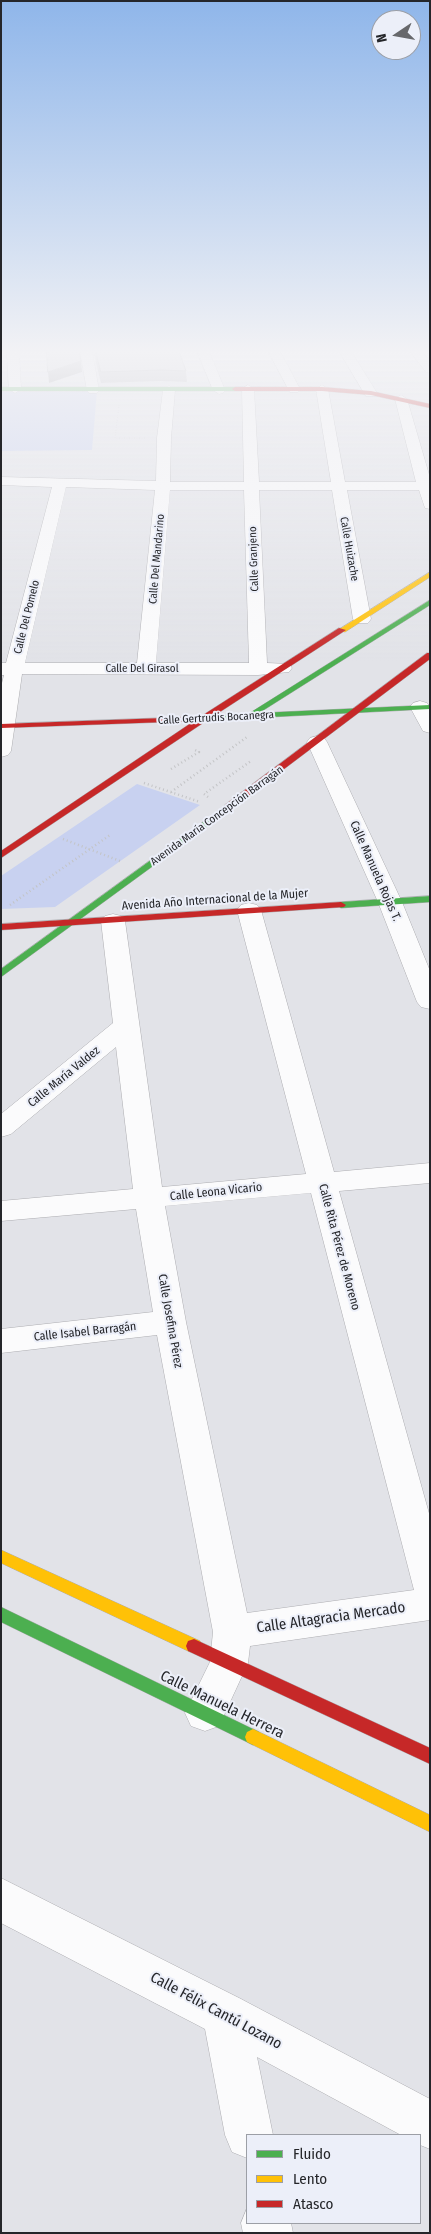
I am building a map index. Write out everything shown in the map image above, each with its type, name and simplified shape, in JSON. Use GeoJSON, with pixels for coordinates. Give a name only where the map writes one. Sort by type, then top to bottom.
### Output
{"type":"FeatureCollection","features":[{"type":"Feature","properties":{"kind":"street","name":"Calle Del Mandarino"},"geometry":{"type":"LineString","coordinates":[[146,669],[163,486],[164,455]]}},
{"type":"Feature","properties":{"kind":"street","name":"Calle Granjeno"},"geometry":{"type":"LineString","coordinates":[[250,455],[258,669]]}},
{"type":"Feature","properties":{"kind":"street","name":"Calle Huizache"},"geometry":{"type":"LineString","coordinates":[[333,455],[362,619]]}},
{"type":"Feature","properties":{"kind":"street"},"geometry":{"type":"LineString","coordinates":[[417,455],[430,505]]}},
{"type":"Feature","properties":{"kind":"street"},"geometry":{"type":"LineString","coordinates":[[1,481],[163,486],[425,486]]}},
{"type":"Feature","properties":{"kind":"street","name":"Calle Del Pomelo"},"geometry":{"type":"LineString","coordinates":[[1,751],[5,717],[7,669],[60,483]]}},
{"type":"Feature","properties":{"kind":"street"},"geometry":{"type":"LineString","coordinates":[[1,855],[203,719],[430,574]]}},
{"type":"Feature","properties":{"kind":"street"},"geometry":{"type":"LineString","coordinates":[[249,716],[430,602]]}},
{"type":"Feature","properties":{"kind":"street","name":"Avenida María Concepción Barragán"},"geometry":{"type":"LineString","coordinates":[[1,974],[317,742],[430,655]]}},
{"type":"Feature","properties":{"kind":"street","name":"Calle Del Girasol"},"geometry":{"type":"LineString","coordinates":[[7,669],[283,668]]}},
{"type":"Feature","properties":{"kind":"street"},"geometry":{"type":"LineString","coordinates":[[323,712],[338,701]]}},
{"type":"Feature","properties":{"kind":"street"},"geometry":{"type":"LineString","coordinates":[[425,707],[430,727]]}},
{"type":"Feature","properties":{"kind":"street","name":"Calle Gertrudis Bocanegra"},"geometry":{"type":"LineString","coordinates":[[4,726],[203,719],[425,707]]}},
{"type":"Feature","properties":{"kind":"street","name":"Calle Manuela Rojas T."},"geometry":{"type":"LineString","coordinates":[[317,742],[390,902],[430,1002]]}},
{"type":"Feature","properties":{"kind":"street","name":"Avenida Año Internacional de la Mujer"},"geometry":{"type":"LineString","coordinates":[[1,927],[430,899]]}},
{"type":"Feature","properties":{"kind":"street","name":"Calle Rita Pérez de Moreno"},"geometry":{"type":"LineString","coordinates":[[249,910],[430,1584]]}},
{"type":"Feature","properties":{"kind":"street","name":"Calle Josefina Pérez"},"geometry":{"type":"LineString","coordinates":[[113,921],[149,1199],[230,1647]]}},
{"type":"Feature","properties":{"kind":"street","name":"Calle María Valdez"},"geometry":{"type":"LineString","coordinates":[[1,1128],[126,1026]]}},
{"type":"Feature","properties":{"kind":"street","name":"Calle Leona Vicario"},"geometry":{"type":"LineString","coordinates":[[1,1211],[430,1173]]}},
{"type":"Feature","properties":{"kind":"street","name":"Calle Isabel Barragán"},"geometry":{"type":"LineString","coordinates":[[1,1341],[170,1322]]}},
{"type":"Feature","properties":{"kind":"street"},"geometry":{"type":"LineString","coordinates":[[1,1556],[230,1647],[430,1756]]}},
{"type":"Feature","properties":{"kind":"street","name":"Calle Altagracia Mercado"},"geometry":{"type":"LineString","coordinates":[[230,1647],[430,1604]]}},
{"type":"Feature","properties":{"kind":"street","name":"Calle Manuela Herrera"},"geometry":{"type":"LineString","coordinates":[[1,1614],[430,1824]]}},
{"type":"Feature","properties":{"kind":"street"},"geometry":{"type":"LineString","coordinates":[[204,1713],[230,1647]]}},
{"type":"Feature","properties":{"kind":"street","name":"Calle Félix Cantú Lozano"},"geometry":{"type":"LineString","coordinates":[[1,1900],[225,2015],[430,2125]]}},
{"type":"Feature","properties":{"kind":"street"},"geometry":{"type":"LineString","coordinates":[[225,2015],[249,2134]]}},
{"type":"Feature","properties":{"kind":"path"},"geometry":{"type":"LineString","coordinates":[[172,792],[282,715]]}},
{"type":"Feature","properties":{"kind":"path"},"geometry":{"type":"LineString","coordinates":[[167,771],[199,752],[193,748]]}},
{"type":"Feature","properties":{"kind":"path"},"geometry":{"type":"LineString","coordinates":[[213,802],[204,794],[255,758]]}},
{"type":"Feature","properties":{"kind":"path"},"geometry":{"type":"LineString","coordinates":[[136,781],[208,804]]}},
{"type":"Feature","properties":{"kind":"path"},"geometry":{"type":"LineString","coordinates":[[10,906],[110,835]]}},
{"type":"Feature","properties":{"kind":"path"},"geometry":{"type":"LineString","coordinates":[[54,836],[125,863]]}},
{"type":"Feature","properties":{"kind":"shaded area"},"geometry":{"type":"Polygon","coordinates":[[[137,784],[200,805],[55,907],[1,909],[1,876],[137,784]]]}},
{"type":"Feature","properties":{"kind":"traffic: fast"},"geometry":{"type":"LineString","coordinates":[[251,715],[430,602]]}},
{"type":"Feature","properties":{"kind":"traffic: fast"},"geometry":{"type":"LineString","coordinates":[[191,719],[430,707]]}},
{"type":"Feature","properties":{"kind":"traffic: fast"},"geometry":{"type":"LineString","coordinates":[[1,974],[228,807]]}},
{"type":"Feature","properties":{"kind":"traffic: fast"},"geometry":{"type":"LineString","coordinates":[[341,905],[430,899]]}},
{"type":"Feature","properties":{"kind":"traffic: fast"},"geometry":{"type":"LineString","coordinates":[[1,1614],[253,1737]]}},
{"type":"Feature","properties":{"kind":"traffic: slow"},"geometry":{"type":"LineString","coordinates":[[342,630],[430,574]]}},
{"type":"Feature","properties":{"kind":"traffic: slow"},"geometry":{"type":"LineString","coordinates":[[1,1556],[194,1646]]}},
{"type":"Feature","properties":{"kind":"traffic: slow"},"geometry":{"type":"LineString","coordinates":[[253,1737],[430,1824]]}},
{"type":"Feature","properties":{"kind":"traffic: jam"},"geometry":{"type":"LineString","coordinates":[[1,855],[203,719],[342,630]]}},
{"type":"Feature","properties":{"kind":"traffic: jam"},"geometry":{"type":"LineString","coordinates":[[228,807],[430,655]]}},
{"type":"Feature","properties":{"kind":"traffic: jam"},"geometry":{"type":"LineString","coordinates":[[1,726],[191,719]]}},
{"type":"Feature","properties":{"kind":"traffic: jam"},"geometry":{"type":"LineString","coordinates":[[1,927],[341,905]]}},
{"type":"Feature","properties":{"kind":"traffic: jam"},"geometry":{"type":"LineString","coordinates":[[194,1646],[430,1756]]}}]}
